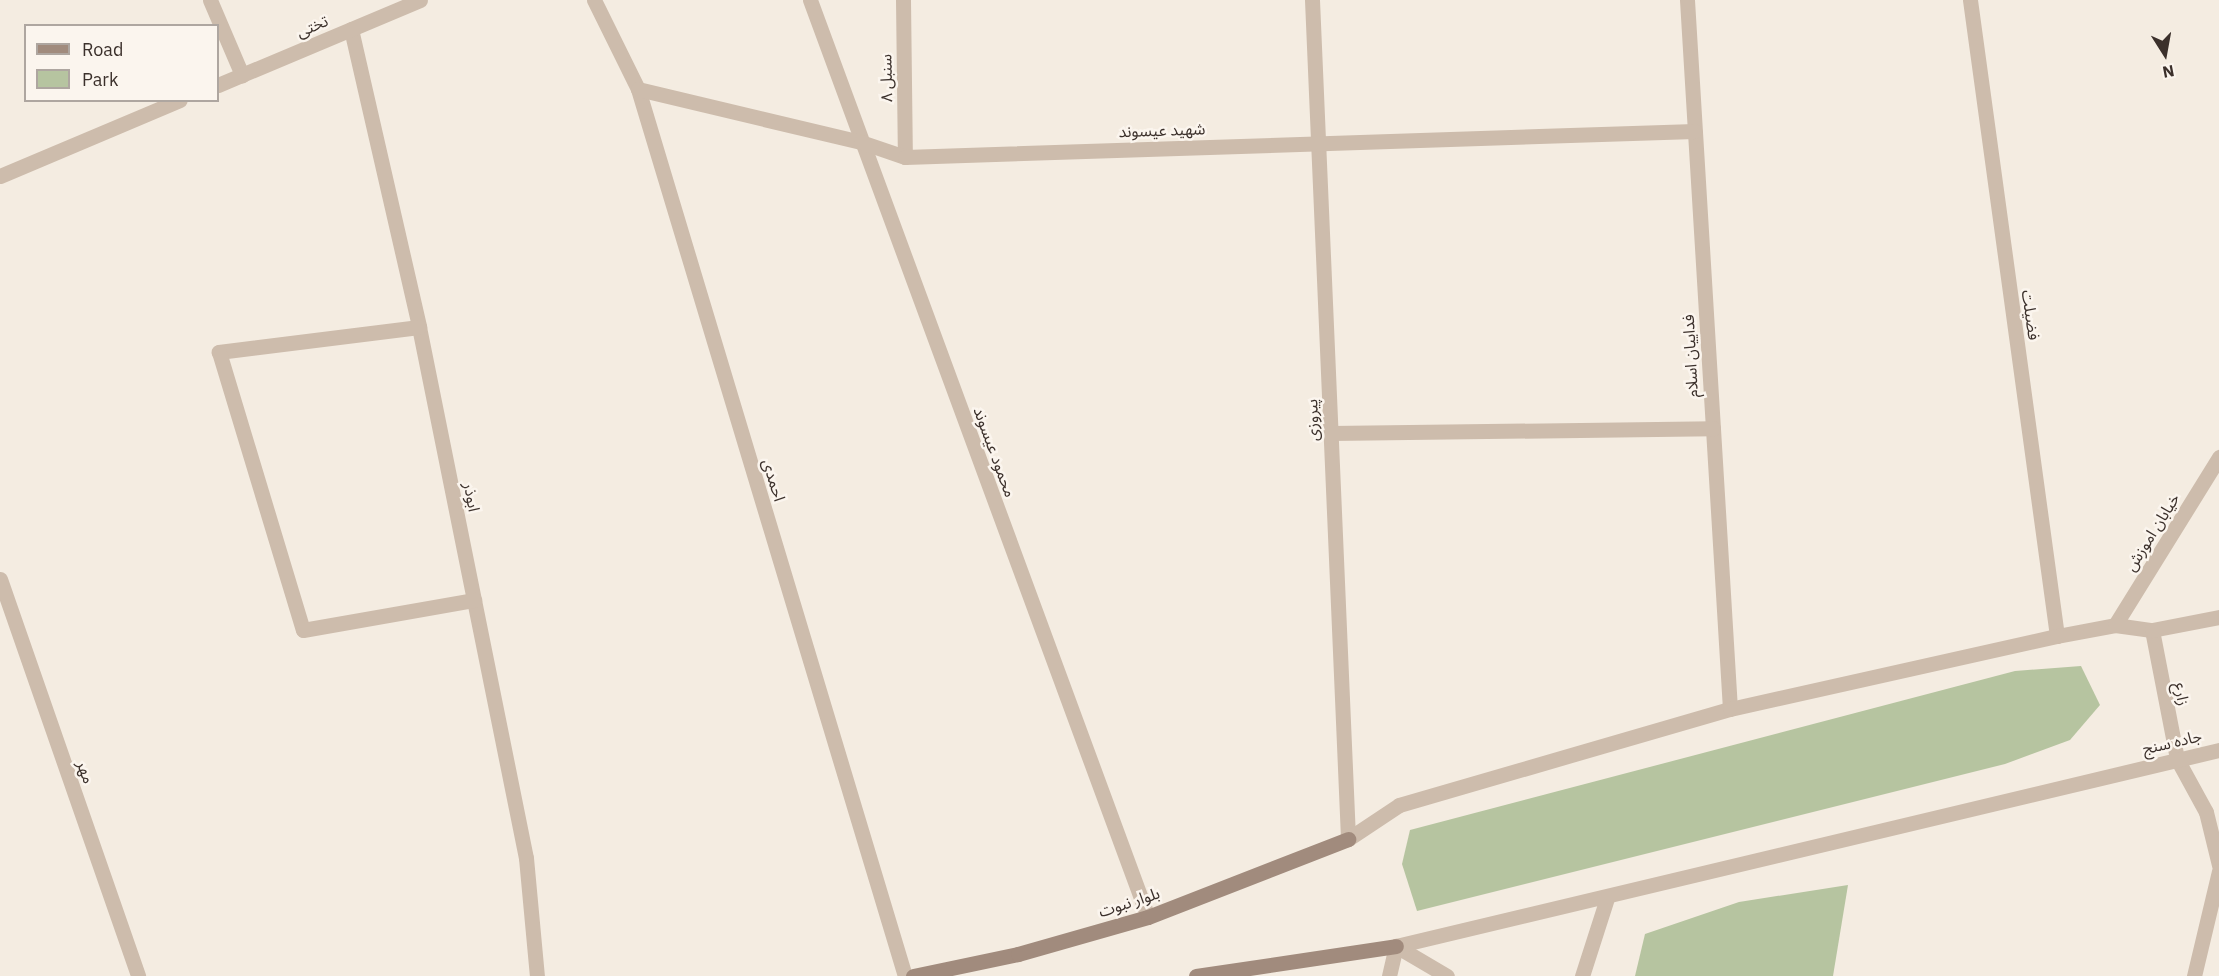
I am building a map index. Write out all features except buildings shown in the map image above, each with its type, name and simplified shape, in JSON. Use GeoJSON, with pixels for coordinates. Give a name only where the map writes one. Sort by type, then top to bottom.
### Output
{"type":"FeatureCollection","features":[{"type":"Feature","properties":{"kind":"main road","name":"بلوار نبوت"},"geometry":{"type":"LineString","coordinates":[[913,976],[1018,954],[1148,917],[1348,839]]}},
{"type":"Feature","properties":{"kind":"main road"},"geometry":{"type":"LineString","coordinates":[[1196,976],[1396,946]]}},
{"type":"Feature","properties":{"kind":"street"},"geometry":{"type":"LineString","coordinates":[[210,0],[242,75]]}},
{"type":"Feature","properties":{"kind":"street","name":"تختی"},"geometry":{"type":"LineString","coordinates":[[219,85],[420,0]]}},
{"type":"Feature","properties":{"kind":"street","name":"احمدی"},"geometry":{"type":"LineString","coordinates":[[594,0],[638,90],[905,976]]}},
{"type":"Feature","properties":{"kind":"street","name":"محمود عیسوند"},"geometry":{"type":"LineString","coordinates":[[810,0],[1148,917]]}},
{"type":"Feature","properties":{"kind":"street","name":"سنبل ۸"},"geometry":{"type":"LineString","coordinates":[[903,0],[905,157]]}},
{"type":"Feature","properties":{"kind":"street","name":"پیروزی"},"geometry":{"type":"LineString","coordinates":[[1312,0],[1348,839]]}},
{"type":"Feature","properties":{"kind":"street","name":"فداییان اسلام"},"geometry":{"type":"LineString","coordinates":[[1687,0],[1730,709]]}},
{"type":"Feature","properties":{"kind":"street","name":"فضیلت"},"geometry":{"type":"LineString","coordinates":[[1970,0],[2057,636]]}},
{"type":"Feature","properties":{"kind":"street","name":"ابوذر"},"geometry":{"type":"LineString","coordinates":[[351,29],[419,327],[526,858],[537,976]]}},
{"type":"Feature","properties":{"kind":"street","name":"شهید عیسوند"},"geometry":{"type":"LineString","coordinates":[[638,90],[861,142],[905,157],[1695,131]]}},
{"type":"Feature","properties":{"kind":"street"},"geometry":{"type":"LineString","coordinates":[[1,171],[175,102]]}},
{"type":"Feature","properties":{"kind":"street"},"geometry":{"type":"LineString","coordinates":[[419,327],[219,352],[303,630],[474,600]]}},
{"type":"Feature","properties":{"kind":"street"},"geometry":{"type":"LineString","coordinates":[[1331,433],[1713,428]]}},
{"type":"Feature","properties":{"kind":"street","name":"خیابان اموزش"},"geometry":{"type":"LineString","coordinates":[[2115,625],[2219,457]]}},
{"type":"Feature","properties":{"kind":"street","name":"مهر"},"geometry":{"type":"LineString","coordinates":[[0,579],[138,976]]}},
{"type":"Feature","properties":{"kind":"street"},"geometry":{"type":"LineString","coordinates":[[1348,839],[1399,805],[1730,709],[2115,625],[2152,630],[2219,617]]}},
{"type":"Feature","properties":{"kind":"street","name":"زارع"},"geometry":{"type":"LineString","coordinates":[[2152,630],[2176,759],[2206,812],[2219,865]]}},
{"type":"Feature","properties":{"kind":"street","name":"جاده سنج"},"geometry":{"type":"LineString","coordinates":[[1396,946],[1607,898],[2219,750]]}},
{"type":"Feature","properties":{"kind":"street"},"geometry":{"type":"LineString","coordinates":[[2194,976],[2219,871]]}},
{"type":"Feature","properties":{"kind":"street"},"geometry":{"type":"LineString","coordinates":[[1582,976],[1607,898]]}},
{"type":"Feature","properties":{"kind":"street"},"geometry":{"type":"LineString","coordinates":[[1389,976],[1396,946],[1447,976]]}},
{"type":"Feature","properties":{"kind":"green space"},"geometry":{"type":"Polygon","coordinates":[[[2081,666],[2100,705],[2070,740],[2005,764],[1417,911],[1402,864],[1410,830],[2015,671],[2081,666]]]}},
{"type":"Feature","properties":{"kind":"green space"},"geometry":{"type":"Polygon","coordinates":[[[1848,885],[1833,976],[1635,976],[1645,934],[1739,902],[1848,885]]]}}]}
